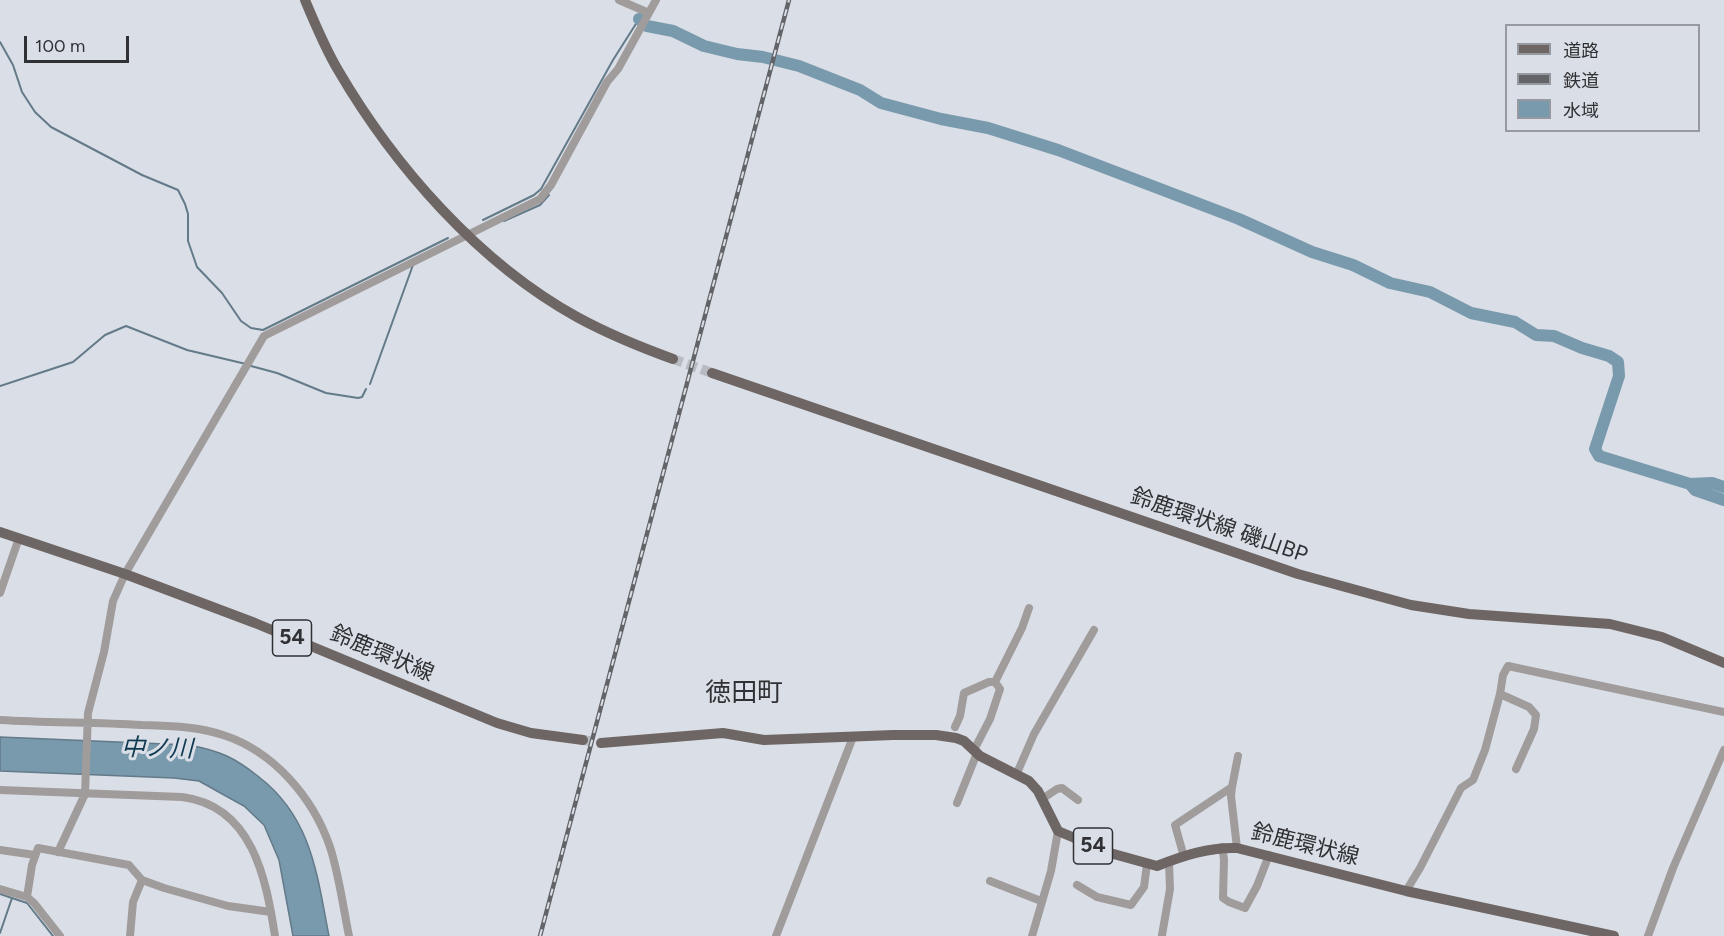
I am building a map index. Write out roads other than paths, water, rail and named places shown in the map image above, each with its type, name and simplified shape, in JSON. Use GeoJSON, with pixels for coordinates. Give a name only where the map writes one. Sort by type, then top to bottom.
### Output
{"type":"FeatureCollection","features":[{"type":"Feature","properties":{"kind":"main road"},"geometry":{"type":"LineString","coordinates":[[305,0],[337,69],[384,141],[447,216],[467,236],[485,253],[575,316],[616,337],[673,359]]}},
{"type":"Feature","properties":{"kind":"main road","name":"鈴鹿環状線 磯山BP"},"geometry":{"type":"LineString","coordinates":[[712,373],[1298,574],[1411,604],[1469,614],[1610,624],[1662,638],[1724,663]]}},
{"type":"Feature","properties":{"kind":"main road","name":"鈴鹿環状線"},"geometry":{"type":"LineString","coordinates":[[0,532],[125,574],[255,623],[497,723],[531,733],[583,740]]}},
{"type":"Feature","properties":{"kind":"main road","name":"54"},"geometry":{"type":"LineString","coordinates":[[601,743],[723,733],[764,741],[936,735],[960,740],[994,764],[1017,773],[1029,781],[1042,799],[1058,831]]}},
{"type":"Feature","properties":{"kind":"main road","name":"鈴鹿環状線"},"geometry":{"type":"LineString","coordinates":[[1058,831],[1110,853],[1157,866],[1222,848],[1237,848],[1406,891],[1614,936]]}},
{"type":"Feature","properties":{"kind":"street"},"geometry":{"type":"LineString","coordinates":[[619,0],[648,14]]}},
{"type":"Feature","properties":{"kind":"street"},"geometry":{"type":"LineString","coordinates":[[58,852],[85,794],[86,724],[104,652],[113,601],[125,574],[264,336],[536,202],[548,191],[607,82],[618,69],[656,0]]}},
{"type":"Feature","properties":{"kind":"street"},"geometry":{"type":"LineString","coordinates":[[0,593],[19,538]]}},
{"type":"Feature","properties":{"kind":"street"},"geometry":{"type":"LineString","coordinates":[[995,682],[1022,628],[1029,608]]}},
{"type":"Feature","properties":{"kind":"street"},"geometry":{"type":"LineString","coordinates":[[1017,773],[1034,735],[1094,630]]}},
{"type":"Feature","properties":{"kind":"street"},"geometry":{"type":"LineString","coordinates":[[1406,891],[1461,788],[1473,780],[1485,750],[1503,675],[1508,666],[1724,712]]}},
{"type":"Feature","properties":{"kind":"street"},"geometry":{"type":"LineString","coordinates":[[955,727],[960,716],[964,693],[989,682],[995,682]]}},
{"type":"Feature","properties":{"kind":"street"},"geometry":{"type":"LineString","coordinates":[[957,803],[1000,689],[995,682]]}},
{"type":"Feature","properties":{"kind":"street"},"geometry":{"type":"LineString","coordinates":[[1500,694],[1529,707],[1536,715],[1534,729],[1516,769]]}},
{"type":"Feature","properties":{"kind":"street"},"geometry":{"type":"LineString","coordinates":[[0,720],[190,728],[221,734],[245,745],[279,768],[306,800],[323,830],[333,860],[349,936]]}},
{"type":"Feature","properties":{"kind":"street"},"geometry":{"type":"LineString","coordinates":[[776,936],[853,737]]}},
{"type":"Feature","properties":{"kind":"street"},"geometry":{"type":"LineString","coordinates":[[1648,936],[1673,868],[1724,750]]}},
{"type":"Feature","properties":{"kind":"street"},"geometry":{"type":"LineString","coordinates":[[1237,848],[1231,796],[1238,756]]}},
{"type":"Feature","properties":{"kind":"street"},"geometry":{"type":"LineString","coordinates":[[1184,857],[1175,825],[1232,787]]}},
{"type":"Feature","properties":{"kind":"street"},"geometry":{"type":"LineString","coordinates":[[1042,799],[1056,789],[1062,788],[1078,800]]}},
{"type":"Feature","properties":{"kind":"street"},"geometry":{"type":"LineString","coordinates":[[0,790],[182,798],[200,801],[213,807],[236,825],[249,842],[260,866],[275,936]]}},
{"type":"Feature","properties":{"kind":"street"},"geometry":{"type":"LineString","coordinates":[[1032,936],[1052,871],[1058,831]]}},
{"type":"Feature","properties":{"kind":"street"},"geometry":{"type":"LineString","coordinates":[[27,897],[38,848],[129,866],[142,880],[228,906],[271,912]]}},
{"type":"Feature","properties":{"kind":"street"},"geometry":{"type":"LineString","coordinates":[[1222,848],[1223,898],[1245,908],[1269,855]]}},
{"type":"Feature","properties":{"kind":"street"},"geometry":{"type":"LineString","coordinates":[[0,849],[35,855]]}},
{"type":"Feature","properties":{"kind":"street"},"geometry":{"type":"LineString","coordinates":[[1162,935],[1170,889],[1169,862]]}},
{"type":"Feature","properties":{"kind":"street"},"geometry":{"type":"LineString","coordinates":[[1077,885],[1097,897],[1131,905],[1144,887],[1147,864]]}},
{"type":"Feature","properties":{"kind":"street"},"geometry":{"type":"LineString","coordinates":[[130,936],[133,902],[142,880]]}},
{"type":"Feature","properties":{"kind":"street"},"geometry":{"type":"LineString","coordinates":[[990,881],[1041,901]]}},
{"type":"Feature","properties":{"kind":"street"},"geometry":{"type":"LineString","coordinates":[[0,889],[27,897],[39,908],[60,936]]}},
{"type":"Feature","properties":{"kind":"water","name":"中ノ川"},"geometry":{"type":"Polygon","coordinates":[[[0,737],[189,745],[218,752],[242,764],[277,793],[301,829],[316,870],[329,936],[293,936],[279,860],[264,825],[244,806],[199,781],[0,771],[0,737]]]}},
{"type":"Feature","properties":{"kind":"waterway"},"geometry":{"type":"LineString","coordinates":[[483,220],[534,195],[541,189],[613,60],[639,19]]}},
{"type":"Feature","properties":{"kind":"waterway"},"geometry":{"type":"LineString","coordinates":[[639,19],[647,26],[673,31],[704,46],[799,66],[860,90],[881,103],[941,119],[988,128],[1058,150],[1239,219],[1312,252],[1353,265],[1390,283],[1430,292],[1471,313],[1515,322],[1536,335],[1554,336],[1609,356],[1618,362],[1619,376],[1595,449],[1599,456],[1690,484],[1695,490],[1724,500]]}},
{"type":"Feature","properties":{"kind":"waterway"},"geometry":{"type":"LineString","coordinates":[[0,42],[13,65],[22,92],[35,112],[51,127],[142,175],[178,190],[188,214],[188,241],[197,267],[222,293],[241,321],[251,328],[263,330],[448,238]]}},
{"type":"Feature","properties":{"kind":"waterway"},"geometry":{"type":"LineString","coordinates":[[504,221],[540,205],[549,195]]}},
{"type":"Feature","properties":{"kind":"waterway"},"geometry":{"type":"LineString","coordinates":[[370,384],[413,265]]}},
{"type":"Feature","properties":{"kind":"waterway"},"geometry":{"type":"LineString","coordinates":[[0,386],[73,362],[105,335],[126,326],[187,350],[246,364]]}},
{"type":"Feature","properties":{"kind":"waterway"},"geometry":{"type":"LineString","coordinates":[[251,366],[277,373],[326,393],[358,398],[362,397],[366,389]]}},
{"type":"Feature","properties":{"kind":"waterway"},"geometry":{"type":"LineString","coordinates":[[1690,484],[1712,483],[1724,487]]}},
{"type":"Feature","properties":{"kind":"waterway"},"geometry":{"type":"LineString","coordinates":[[0,894],[12,898]]}},
{"type":"Feature","properties":{"kind":"waterway"},"geometry":{"type":"LineString","coordinates":[[0,933],[12,898],[27,903],[53,936]]}},
{"type":"Feature","properties":{"kind":"tunnel"},"geometry":{"type":"LineString","coordinates":[[673,359],[712,373]]}},
{"type":"Feature","properties":{"kind":"tunnel"},"geometry":{"type":"LineString","coordinates":[[583,740],[601,743]]}},
{"type":"Feature","properties":{"kind":"railway"},"geometry":{"type":"LineString","coordinates":[[540,936],[789,0]]}},
{"type":"Feature","properties":{"kind":"district","name":"徳田町"},"geometry":{"type":"Point","coordinates":[744,693]}}]}
